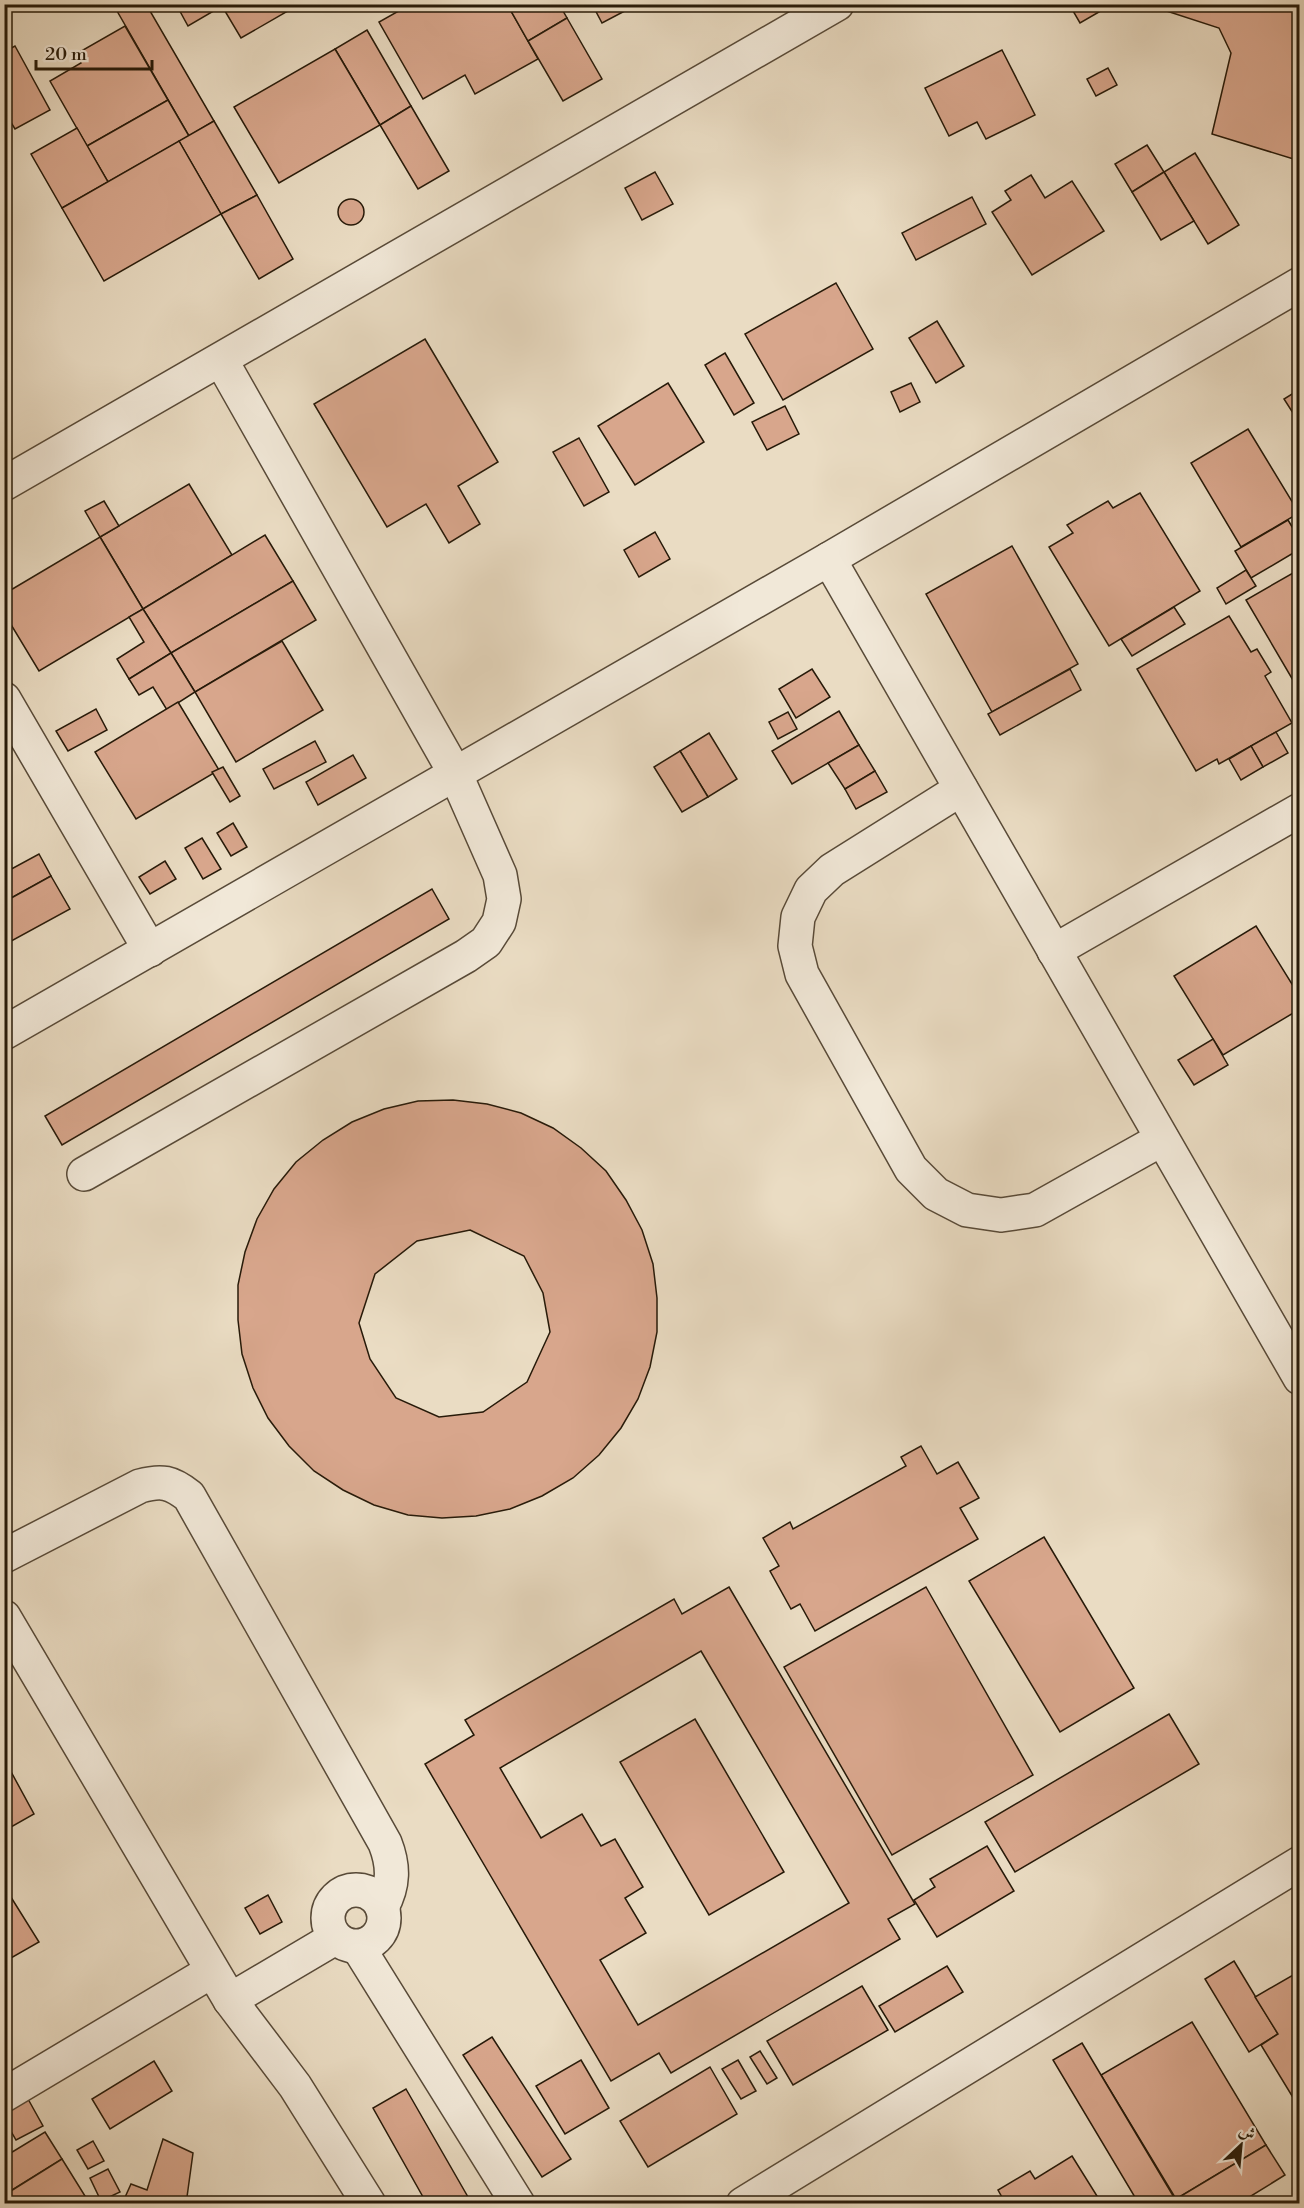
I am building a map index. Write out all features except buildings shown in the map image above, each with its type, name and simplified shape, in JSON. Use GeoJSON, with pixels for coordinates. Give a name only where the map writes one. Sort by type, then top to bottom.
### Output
{"type":"FeatureCollection","features":[{"type":"Feature","properties":{"kind":"street"},"geometry":{"type":"LineString","coordinates":[[4,484],[837,4]]}},
{"type":"Feature","properties":{"kind":"street"},"geometry":{"type":"LineString","coordinates":[[4,1033],[829,559],[1299,284]]}},
{"type":"Feature","properties":{"kind":"street"},"geometry":{"type":"LineString","coordinates":[[84,1174],[456,962],[486,942],[499,922],[504,899],[500,875],[455,773],[221,360]]}},
{"type":"Feature","properties":{"kind":"street"},"geometry":{"type":"LineString","coordinates":[[829,559],[1299,1378]]}},
{"type":"Feature","properties":{"kind":"street"},"geometry":{"type":"LineString","coordinates":[[4,699],[150,950]]}},
{"type":"Feature","properties":{"kind":"street"},"geometry":{"type":"LineString","coordinates":[[961,789],[832,870],[811,890],[798,917],[795,946],[802,974],[911,1169],[936,1194],[967,1210],[1001,1215],[1035,1210],[1162,1139]]}},
{"type":"Feature","properties":{"kind":"street"},"geometry":{"type":"LineString","coordinates":[[1054,951],[1299,810]]}},
{"type":"Feature","properties":{"kind":"street"},"geometry":{"type":"LineString","coordinates":[[4,1556],[140,1486],[157,1481],[175,1485],[189,1496],[385,1843],[392,1869],[388,1895],[382,1907]]}},
{"type":"Feature","properties":{"kind":"street"},"geometry":{"type":"LineString","coordinates":[[4,1617],[230,2000],[295,2086],[369,2204]]}},
{"type":"Feature","properties":{"kind":"street"},"geometry":{"type":"LineString","coordinates":[[743,2204],[1299,1863]]}},
{"type":"Feature","properties":{"kind":"street"},"geometry":{"type":"LineString","coordinates":[[230,2000],[346,1942],[368,1944],[377,1937],[385,1918],[382,1907],[375,1897],[364,1891],[352,1890],[340,1894],[331,1903],[327,1914],[328,1927],[346,1942],[518,2204]]}},
{"type":"Feature","properties":{"kind":"street"},"geometry":{"type":"LineString","coordinates":[[4,2095],[212,1971]]}}]}
